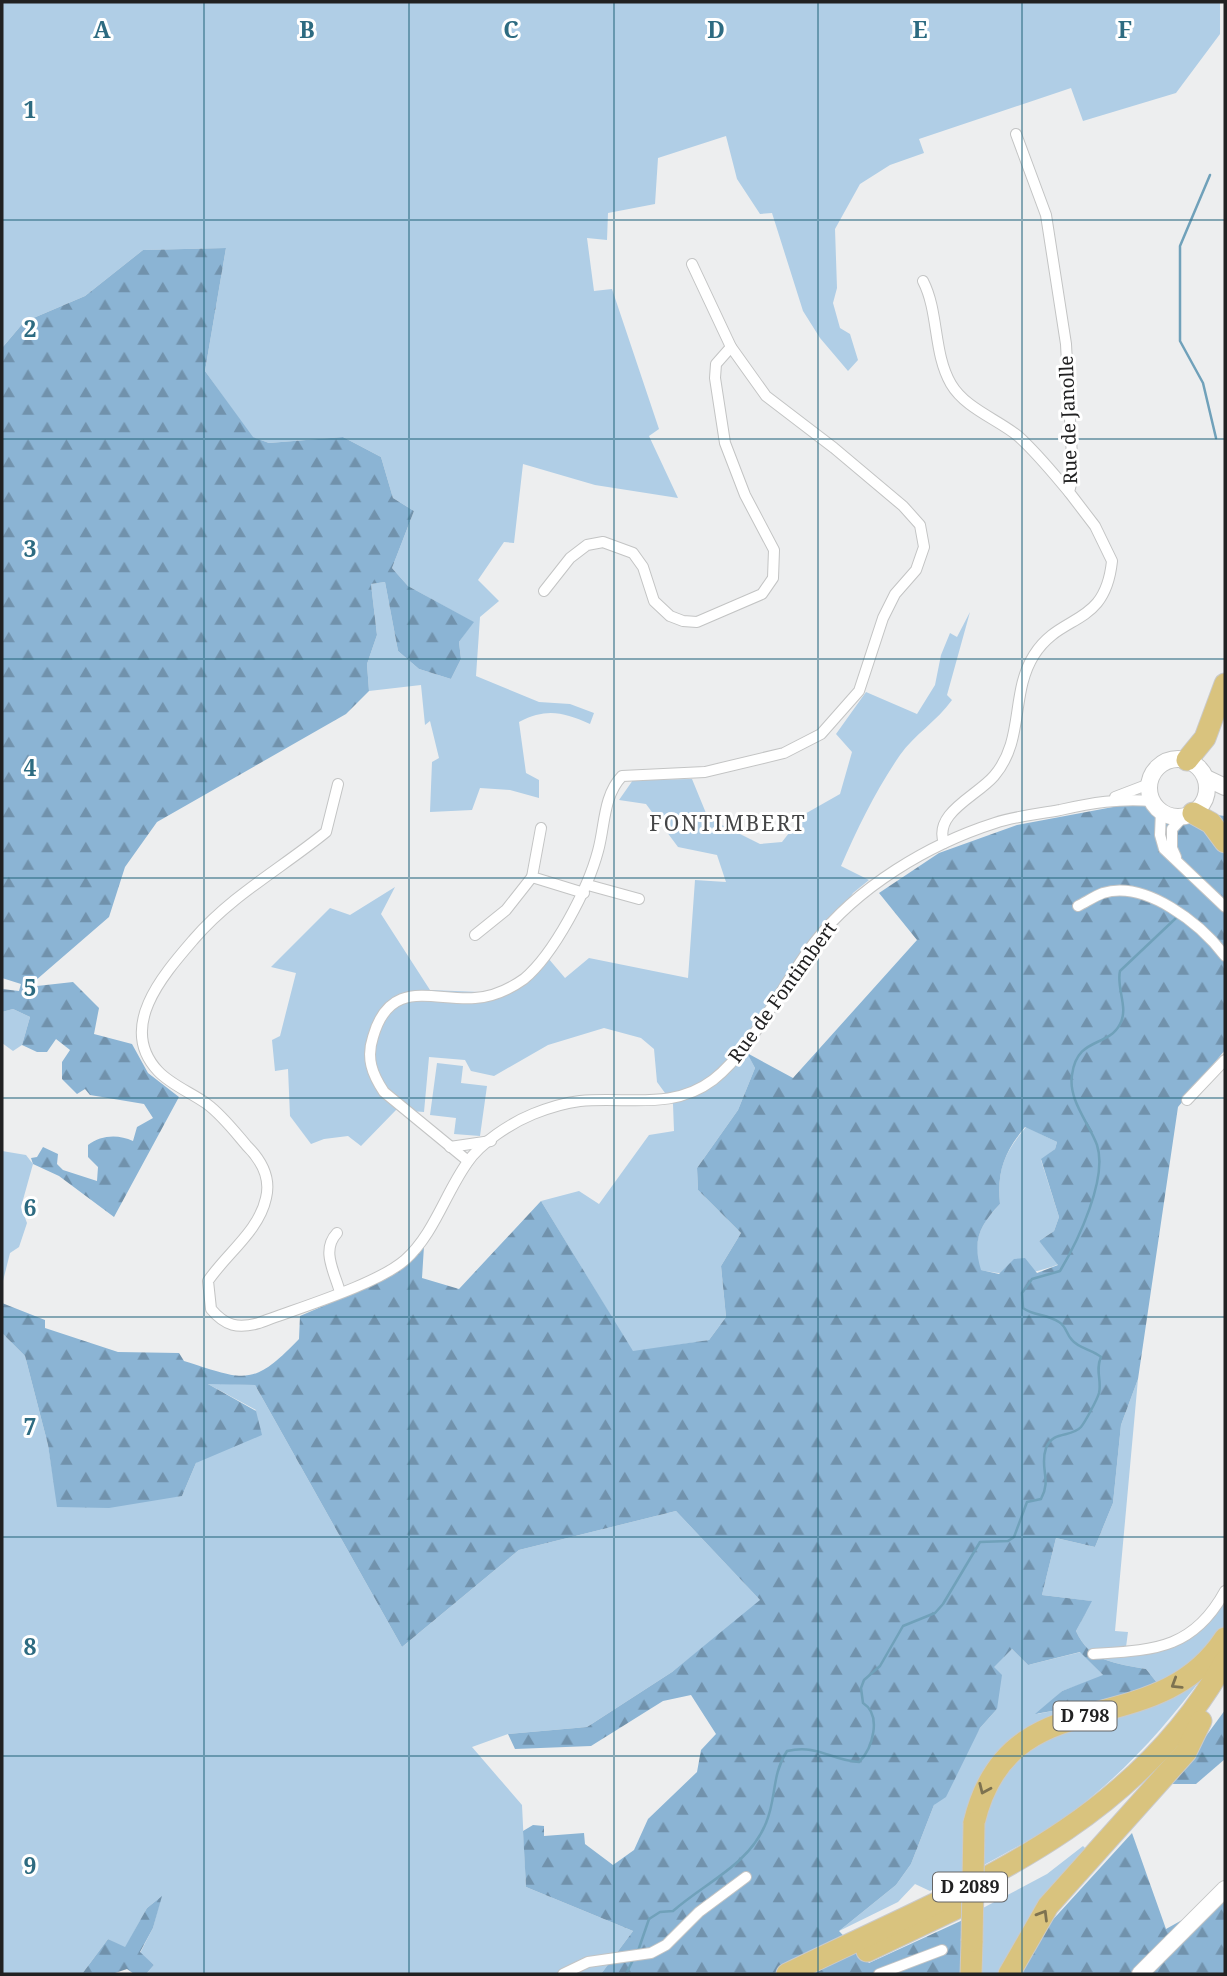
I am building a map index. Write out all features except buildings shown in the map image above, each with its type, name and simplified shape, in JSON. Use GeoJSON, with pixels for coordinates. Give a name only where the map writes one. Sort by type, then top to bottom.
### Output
{"type":"FeatureCollection","features":[{"type":"Feature","properties":{"kind":"highway"},"geometry":{"type":"LineString","coordinates":[[1187,760],[1205,738],[1225,684]]}},
{"type":"Feature","properties":{"kind":"highway"},"geometry":{"type":"LineString","coordinates":[[1194,810],[1211,823],[1225,842]]}},
{"type":"Feature","properties":{"kind":"highway","name":"D 798"},"geometry":{"type":"LineString","coordinates":[[971,1974],[974,1823],[988,1779],[1000,1761],[1033,1734],[1060,1722],[1142,1702],[1169,1690],[1195,1672],[1225,1638]]}},
{"type":"Feature","properties":{"kind":"highway","name":"D 2089"},"geometry":{"type":"LineString","coordinates":[[787,1974],[990,1877],[1058,1838],[1137,1774],[1192,1711],[1225,1661]]}},
{"type":"Feature","properties":{"kind":"highway","name":"D 2089"},"geometry":{"type":"LineString","coordinates":[[818,1974],[997,1889],[1069,1846],[1100,1824],[1160,1770],[1201,1721],[1225,1686]]}},
{"type":"Feature","properties":{"kind":"highway"},"geometry":{"type":"LineString","coordinates":[[1009,1974],[1048,1906],[1186,1752],[1201,1721]]}},
{"type":"Feature","properties":{"kind":"street","name":"Rue de Janolle"},"geometry":{"type":"LineString","coordinates":[[944,842],[940,833],[945,819],[983,788],[1008,755],[1015,736],[1022,685],[1036,652],[1057,633],[1089,613],[1108,586],[1112,561],[1108,548],[1069,492],[1073,475],[1066,344],[1046,215],[1016,134]]}},
{"type":"Feature","properties":{"kind":"street"},"geometry":{"type":"LineString","coordinates":[[468,1161],[384,1092],[370,1063],[375,1029],[391,1006],[415,995],[474,998],[491,996],[522,981],[537,967],[586,889],[609,795],[622,776],[705,772],[784,753],[821,734],[859,691],[883,618],[895,594],[922,559],[925,547],[919,525],[903,506],[766,396],[731,347],[692,264]]}},
{"type":"Feature","properties":{"kind":"street"},"geometry":{"type":"LineString","coordinates":[[923,281],[929,294],[945,370],[951,384],[961,397],[1017,436],[1069,492]]}},
{"type":"Feature","properties":{"kind":"street"},"geometry":{"type":"LineString","coordinates":[[544,591],[570,558],[587,545],[603,542],[633,552],[643,567],[654,601],[670,617],[697,622],[762,594],[774,578],[774,550],[745,495],[725,443],[715,378],[716,364],[722,353],[731,347]]}},
{"type":"Feature","properties":{"kind":"street"},"geometry":{"type":"LineString","coordinates":[[1225,788],[1206,778],[1187,760],[1162,764],[1149,783],[1157,806],[1164,849],[1225,907]]}},
{"type":"Feature","properties":{"kind":"street"},"geometry":{"type":"LineString","coordinates":[[1194,810],[1206,778]]}},
{"type":"Feature","properties":{"kind":"street","name":"Rue de Fontimbert"},"geometry":{"type":"LineString","coordinates":[[1099,802],[1149,783]]}},
{"type":"Feature","properties":{"kind":"street","name":"Rue de Fontimbert"},"geometry":{"type":"LineString","coordinates":[[338,784],[326,832],[264,875],[194,939],[154,993],[139,1030],[141,1048],[159,1073],[209,1105],[258,1158],[265,1174],[266,1198],[261,1213],[208,1281],[211,1309],[230,1325],[244,1327],[384,1275],[405,1259],[423,1239],[468,1161],[491,1141],[530,1115],[555,1106],[582,1101],[658,1100],[692,1092],[712,1081],[737,1056],[795,969],[839,915],[883,880],[944,842],[997,822],[1099,802],[1129,799],[1157,806]]}},
{"type":"Feature","properties":{"kind":"street"},"geometry":{"type":"LineString","coordinates":[[1181,866],[1171,839],[1172,829],[1194,810],[1225,798]]}},
{"type":"Feature","properties":{"kind":"street"},"geometry":{"type":"LineString","coordinates":[[1157,806],[1194,810]]}},
{"type":"Feature","properties":{"kind":"street"},"geometry":{"type":"LineString","coordinates":[[475,935],[506,911],[532,877],[541,828]]}},
{"type":"Feature","properties":{"kind":"street"},"geometry":{"type":"LineString","coordinates":[[532,877],[639,899]]}},
{"type":"Feature","properties":{"kind":"street"},"geometry":{"type":"LineString","coordinates":[[1078,906],[1105,892],[1131,892],[1175,908],[1225,956]]}},
{"type":"Feature","properties":{"kind":"street"},"geometry":{"type":"LineString","coordinates":[[1187,1100],[1225,1060]]}},
{"type":"Feature","properties":{"kind":"street"},"geometry":{"type":"LineString","coordinates":[[450,1147],[491,1141]]}},
{"type":"Feature","properties":{"kind":"street"},"geometry":{"type":"LineString","coordinates":[[337,1233],[328,1242],[327,1250],[340,1292]]}},
{"type":"Feature","properties":{"kind":"street"},"geometry":{"type":"LineString","coordinates":[[1093,1654],[1146,1651],[1177,1642],[1214,1611],[1225,1591]]}},
{"type":"Feature","properties":{"kind":"street"},"geometry":{"type":"LineString","coordinates":[[563,1974],[588,1962],[651,1953],[666,1945],[699,1912],[746,1877]]}},
{"type":"Feature","properties":{"kind":"street"},"geometry":{"type":"LineString","coordinates":[[1139,1974],[1225,1889]]}},
{"type":"Feature","properties":{"kind":"street"},"geometry":{"type":"LineString","coordinates":[[879,1974],[942,1950]]}},
{"type":"Feature","properties":{"kind":"shaded area"},"geometry":{"type":"Polygon","coordinates":[[[2,2],[1220,2],[1220,34],[1176,93],[1083,121],[1071,88],[919,139],[924,153],[890,165],[860,184],[835,229],[837,288],[833,303],[840,328],[850,334],[858,360],[848,371],[820,338],[803,311],[772,213],[760,214],[737,179],[726,136],[658,158],[655,204],[608,213],[607,240],[587,238],[594,291],[612,289],[659,429],[649,436],[678,498],[595,485],[523,464],[514,543],[504,542],[478,580],[499,601],[480,617],[476,676],[539,702],[570,704],[594,713],[590,724],[554,713],[519,722],[526,773],[539,780],[539,798],[510,790],[480,788],[472,810],[430,812],[432,762],[439,758],[430,721],[425,725],[421,685],[369,691],[367,664],[377,635],[371,584],[385,582],[398,651],[419,669],[451,679],[461,659],[459,642],[473,622],[408,586],[392,568],[414,511],[393,498],[381,457],[343,437],[269,443],[252,437],[205,371],[226,248],[143,250],[85,296],[24,322],[2,348],[2,2]]]}},
{"type":"Feature","properties":{"kind":"shaded area"},"geometry":{"type":"Polygon","coordinates":[[[970,612],[947,695],[952,700],[900,755],[868,809],[841,866],[869,880],[853,893],[747,1052],[755,1068],[738,1110],[697,1168],[698,1190],[741,1233],[721,1266],[726,1317],[709,1340],[633,1352],[541,1201],[579,1191],[599,1204],[649,1135],[674,1131],[673,1104],[657,1082],[654,1049],[641,1038],[604,1028],[548,1045],[494,1076],[471,1071],[465,1060],[429,1057],[424,1112],[396,1110],[361,1146],[348,1136],[324,1139],[311,1144],[290,1116],[288,1069],[275,1071],[272,1040],[280,1036],[296,973],[271,967],[330,908],[350,915],[395,887],[381,914],[430,990],[505,993],[548,958],[565,978],[589,958],[688,978],[695,880],[726,882],[717,855],[678,847],[646,804],[619,800],[633,780],[692,779],[708,818],[760,844],[782,842],[803,815],[840,794],[852,752],[836,734],[866,692],[917,714],[935,685],[941,655],[950,633],[957,637],[970,612]]]}},
{"type":"Feature","properties":{"kind":"shaded area"},"geometry":{"type":"Polygon","coordinates":[[[13,1009],[30,1017],[22,1045],[13,1051],[2,1043],[2,1012],[13,1009]]]}},
{"type":"Feature","properties":{"kind":"shaded area"},"geometry":{"type":"Polygon","coordinates":[[[437,1063],[463,1066],[461,1083],[487,1086],[480,1136],[454,1134],[456,1118],[430,1115],[437,1063]]]}},
{"type":"Feature","properties":{"kind":"shaded area"},"geometry":{"type":"Polygon","coordinates":[[[1026,1127],[1057,1142],[1055,1149],[1041,1160],[1059,1217],[1054,1231],[1039,1241],[1059,1264],[1020,1273],[980,1270],[977,1250],[979,1234],[1000,1204],[1000,1181],[1004,1162],[1012,1145],[1026,1127]]]}},
{"type":"Feature","properties":{"kind":"shaded area"},"geometry":{"type":"Polygon","coordinates":[[[2,1151],[26,1155],[33,1164],[21,1207],[27,1223],[19,1247],[10,1253],[2,1285],[2,1151]]]}},
{"type":"Feature","properties":{"kind":"shaded area"},"geometry":{"type":"Polygon","coordinates":[[[2,1333],[25,1356],[48,1445],[58,1507],[182,1496],[196,1463],[256,1410],[206,1383],[255,1385],[402,1647],[519,1550],[676,1511],[761,1601],[672,1672],[587,1727],[508,1734],[472,1747],[522,1805],[526,1887],[633,1931],[601,1974],[146,1974],[154,1965],[140,1953],[153,1928],[161,1897],[147,1908],[125,1948],[108,1939],[82,1974],[2,1974],[2,1333]]]}},
{"type":"Feature","properties":{"kind":"shaded area"},"geometry":{"type":"Polygon","coordinates":[[[1138,1379],[1115,1631],[1128,1632],[1126,1647],[1186,1640],[1206,1626],[1225,1596],[1225,1629],[1187,1670],[1158,1684],[1146,1669],[1105,1659],[1088,1649],[1076,1631],[1091,1601],[1042,1595],[1056,1538],[1095,1547],[1113,1503],[1121,1425],[1138,1379]]]}},
{"type":"Feature","properties":{"kind":"shaded area"},"geometry":{"type":"Polygon","coordinates":[[[1012,1649],[1028,1665],[1081,1652],[1104,1676],[1062,1691],[1037,1714],[1093,1703],[1004,1749],[966,1872],[930,1891],[915,1884],[898,1902],[839,1931],[896,1885],[911,1864],[934,1805],[980,1728],[997,1709],[993,1667],[1012,1649]]]}},
{"type":"Feature","properties":{"kind":"shaded area"},"geometry":{"type":"Polygon","coordinates":[[[1204,1675],[1144,1748],[1093,1796],[1052,1826],[982,1866],[981,1826],[1000,1775],[1046,1735],[1204,1675]]]}},
{"type":"Feature","properties":{"kind":"shaded area"},"geometry":{"type":"Polygon","coordinates":[[[1083,1846],[1087,1850],[1000,1974],[979,1974],[981,1909],[1047,1874],[1083,1846]]]}},
{"type":"Feature","properties":{"kind":"green space"},"geometry":{"type":"Polygon","coordinates":[[[226,248],[205,371],[253,437],[269,443],[343,437],[381,457],[393,498],[414,511],[392,568],[408,586],[474,622],[459,642],[461,659],[451,679],[419,669],[398,651],[385,582],[371,584],[377,635],[367,664],[369,691],[346,714],[157,822],[125,867],[109,917],[28,987],[73,982],[99,1008],[94,1034],[132,1044],[148,1073],[179,1097],[114,1217],[59,1176],[33,1164],[31,1158],[37,1157],[43,1147],[58,1154],[57,1164],[63,1170],[97,1181],[98,1167],[88,1157],[88,1145],[98,1139],[110,1137],[133,1141],[137,1127],[153,1118],[144,1104],[90,1095],[85,1089],[77,1094],[62,1079],[62,1062],[70,1050],[56,1039],[47,1052],[37,1052],[22,1045],[30,1017],[13,1009],[2,1012],[2,989],[19,991],[21,984],[2,978],[2,348],[24,322],[85,296],[143,250],[226,248]]]}},
{"type":"Feature","properties":{"kind":"green space"},"geometry":{"type":"Polygon","coordinates":[[[1129,804],[1225,816],[1225,1050],[1178,1107],[1138,1379],[1121,1425],[1113,1503],[1095,1547],[1056,1538],[1042,1595],[1092,1601],[1076,1631],[1088,1649],[1105,1659],[1146,1669],[1158,1684],[1126,1698],[1035,1714],[1062,1691],[1103,1675],[1080,1652],[1028,1665],[1012,1649],[994,1667],[1002,1675],[997,1709],[980,1728],[946,1797],[934,1805],[911,1864],[896,1885],[839,1931],[869,1963],[965,1919],[964,1974],[601,1974],[633,1931],[526,1887],[523,1831],[533,1825],[544,1826],[544,1836],[584,1833],[585,1844],[613,1865],[634,1850],[648,1819],[697,1772],[701,1750],[716,1734],[691,1695],[663,1701],[591,1746],[515,1749],[508,1734],[587,1727],[672,1672],[760,1600],[676,1511],[519,1550],[402,1647],[255,1385],[208,1384],[256,1411],[262,1435],[196,1463],[182,1496],[109,1508],[57,1507],[48,1445],[25,1356],[2,1333],[2,1303],[45,1320],[45,1328],[118,1352],[179,1353],[184,1361],[221,1372],[247,1376],[270,1366],[299,1339],[300,1316],[386,1279],[424,1246],[422,1278],[459,1289],[541,1201],[633,1351],[709,1340],[726,1317],[721,1266],[741,1233],[698,1190],[697,1168],[738,1110],[755,1068],[747,1053],[793,1078],[917,940],[879,893],[939,853],[1017,825],[1129,804]],[[1025,1127],[1012,1145],[1001,1172],[1000,1204],[987,1219],[978,1241],[981,1270],[999,1274],[1014,1259],[1025,1258],[1037,1273],[1058,1265],[1039,1241],[1054,1231],[1059,1217],[1041,1159],[1055,1149],[1057,1142],[1025,1127]]]}},
{"type":"Feature","properties":{"kind":"green space"},"geometry":{"type":"Polygon","coordinates":[[[1225,1710],[1225,1759],[1196,1784],[1171,1784],[1225,1710]]]}},
{"type":"Feature","properties":{"kind":"green space"},"geometry":{"type":"Polygon","coordinates":[[[1132,1833],[1166,1929],[1225,1896],[1225,1974],[1020,1974],[1048,1925],[1132,1833]]]}},
{"type":"Feature","properties":{"kind":"green space"},"geometry":{"type":"Polygon","coordinates":[[[162,1896],[153,1928],[140,1952],[154,1965],[146,1974],[134,1974],[127,1969],[112,1974],[82,1974],[108,1939],[125,1947],[147,1908],[162,1896]]]}},
{"type":"Feature","properties":{"kind":"waterway"},"geometry":{"type":"LineString","coordinates":[[1210,175],[1180,246],[1180,341],[1203,383],[1216,438]]}},
{"type":"Feature","properties":{"kind":"waterway"},"geometry":{"type":"LineString","coordinates":[[638,1951],[649,1919],[660,1912],[673,1911],[726,1872],[758,1838],[766,1823],[779,1769],[787,1751],[807,1749],[859,1762],[868,1749],[874,1723],[869,1708],[863,1703],[861,1688],[864,1680],[880,1666],[903,1626],[935,1613],[943,1604],[980,1542],[1008,1541],[1014,1537],[1027,1502],[1041,1499],[1044,1492],[1044,1455],[1049,1442],[1081,1427],[1093,1406],[1100,1389],[1101,1357],[1075,1343],[1059,1322],[1023,1308],[1022,1293],[1032,1279],[1060,1271],[1083,1227],[1095,1191],[1099,1159],[1097,1145],[1073,1093],[1072,1075],[1075,1063],[1086,1048],[1108,1037],[1120,1024],[1123,1011],[1120,971],[1176,918]]}},
{"type":"Feature","properties":{"kind":"waterway"},"geometry":{"type":"LineString","coordinates":[[626,1974],[633,1960]]}},
{"type":"Feature","properties":{"kind":"district","name":"FONTIMBERT"},"geometry":{"type":"Point","coordinates":[728,824]}}]}
